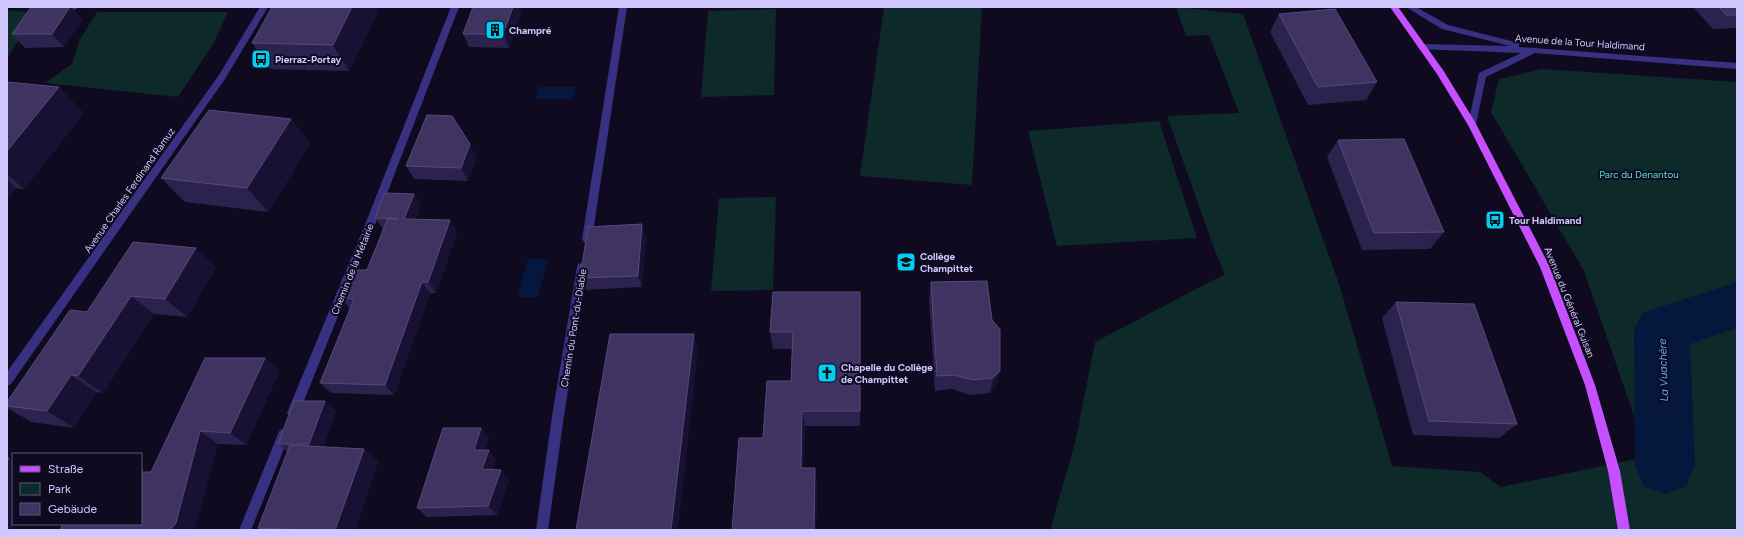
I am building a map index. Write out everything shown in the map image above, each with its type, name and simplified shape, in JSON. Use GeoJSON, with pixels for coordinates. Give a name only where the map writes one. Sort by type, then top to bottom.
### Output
{"type":"FeatureCollection","features":[{"type":"Feature","properties":{"kind":"main road","name":"Avenue du Général Guisan"},"geometry":{"type":"LineString","coordinates":[[1394,7],[1440,72],[1472,124],[1545,267],[1590,385],[1614,471],[1624,530]]}},
{"type":"Feature","properties":{"kind":"street"},"geometry":{"type":"LineString","coordinates":[[39,7],[75,7]]}},
{"type":"Feature","properties":{"kind":"street","name":"Avenue Charles Ferdinand Ramuz"},"geometry":{"type":"LineString","coordinates":[[7,381],[222,78],[264,7]]}},
{"type":"Feature","properties":{"kind":"street","name":"Chemin de la Métairie"},"geometry":{"type":"LineString","coordinates":[[245,530],[371,222],[455,7]]}},
{"type":"Feature","properties":{"kind":"street","name":"Chemin du Pont-du-Diable"},"geometry":{"type":"LineString","coordinates":[[542,530],[558,416],[623,7]]}},
{"type":"Feature","properties":{"kind":"street"},"geometry":{"type":"LineString","coordinates":[[1410,7],[1445,27],[1536,50]]}},
{"type":"Feature","properties":{"kind":"street","name":"Avenue de la Tour Haldimand"},"geometry":{"type":"LineString","coordinates":[[1422,47],[1536,50],[1737,66]]}},
{"type":"Feature","properties":{"kind":"street"},"geometry":{"type":"LineString","coordinates":[[1472,124],[1482,75],[1508,61],[1536,50]]}},
{"type":"Feature","properties":{"kind":"green space"},"geometry":{"type":"Polygon","coordinates":[[[884,7],[982,7],[972,185],[860,176],[884,7]]]}},
{"type":"Feature","properties":{"kind":"green space","name":"Parc du Denantou"},"geometry":{"type":"Polygon","coordinates":[[[1176,7],[1243,14],[1340,287],[1392,466],[1480,472],[1501,487],[1646,457],[1632,410],[1584,271],[1491,112],[1499,79],[1542,69],[1737,82],[1737,530],[1050,530],[1076,439],[1095,342],[1225,274],[1215,251],[1167,116],[1239,113],[1209,35],[1186,36],[1176,7]]]}},
{"type":"Feature","properties":{"kind":"green space"},"geometry":{"type":"Polygon","coordinates":[[[776,9],[774,95],[701,97],[708,11],[776,9]]]}},
{"type":"Feature","properties":{"kind":"green space"},"geometry":{"type":"Polygon","coordinates":[[[7,10],[35,13],[7,59],[7,10]]]}},
{"type":"Feature","properties":{"kind":"green space"},"geometry":{"type":"Polygon","coordinates":[[[97,12],[228,12],[213,44],[178,97],[45,83],[72,64],[79,41],[97,12]]]}},
{"type":"Feature","properties":{"kind":"green space"},"geometry":{"type":"Polygon","coordinates":[[[1159,121],[1197,238],[1057,246],[1028,131],[1159,121]]]}},
{"type":"Feature","properties":{"kind":"green space"},"geometry":{"type":"Polygon","coordinates":[[[776,197],[773,290],[711,291],[719,198],[776,197]]]}},
{"type":"Feature","properties":{"kind":"water"},"geometry":{"type":"Polygon","coordinates":[[[538,87],[576,87],[574,99],[535,99],[538,87]]]}},
{"type":"Feature","properties":{"kind":"water"},"geometry":{"type":"Polygon","coordinates":[[[528,259],[548,259],[538,297],[517,297],[528,259]]]}},
{"type":"Feature","properties":{"kind":"building"},"geometry":{"type":"Polygon","coordinates":[[[31,7],[70,7],[52,34],[12,34],[31,7]]]}},
{"type":"Feature","properties":{"kind":"building"},"geometry":{"type":"Polygon","coordinates":[[[272,7],[352,7],[333,45],[252,43],[272,7]]]}},
{"type":"Feature","properties":{"kind":"building"},"geometry":{"type":"Polygon","coordinates":[[[473,7],[513,7],[503,34],[463,34],[473,7]]]}},
{"type":"Feature","properties":{"kind":"building"},"geometry":{"type":"Polygon","coordinates":[[[1719,7],[1737,7],[1737,15],[1726,15],[1719,7]]]}},
{"type":"Feature","properties":{"kind":"building"},"geometry":{"type":"Polygon","coordinates":[[[1335,9],[1377,82],[1318,87],[1279,14],[1335,9]]]}},
{"type":"Feature","properties":{"kind":"building"},"geometry":{"type":"Polygon","coordinates":[[[7,82],[59,87],[7,151],[7,82]]]}},
{"type":"Feature","properties":{"kind":"building"},"geometry":{"type":"Polygon","coordinates":[[[209,110],[291,119],[247,188],[161,178],[209,110]]]}},
{"type":"Feature","properties":{"kind":"building"},"geometry":{"type":"Polygon","coordinates":[[[427,115],[452,116],[470,144],[461,168],[406,166],[427,115]]]}},
{"type":"Feature","properties":{"kind":"building"},"geometry":{"type":"Polygon","coordinates":[[[1404,139],[1444,232],[1374,233],[1338,140],[1404,139]]]}},
{"type":"Feature","properties":{"kind":"building"},"geometry":{"type":"Polygon","coordinates":[[[385,193],[414,194],[404,219],[450,220],[428,282],[422,282],[385,385],[320,383],[354,299],[341,298],[352,270],[367,270],[388,219],[375,218],[385,193]]]}},
{"type":"Feature","properties":{"kind":"building"},"geometry":{"type":"Polygon","coordinates":[[[642,224],[638,276],[580,278],[588,227],[642,224]]]}},
{"type":"Feature","properties":{"kind":"building"},"geometry":{"type":"Polygon","coordinates":[[[133,242],[196,248],[165,299],[131,296],[78,376],[71,375],[47,411],[7,406],[7,402],[70,310],[87,312],[133,242]]]}},
{"type":"Feature","properties":{"kind":"building"},"geometry":{"type":"Polygon","coordinates":[[[987,281],[992,320],[1000,329],[1000,371],[993,378],[973,380],[954,375],[937,376],[931,282],[987,281]]]}},
{"type":"Feature","properties":{"kind":"building"},"geometry":{"type":"Polygon","coordinates":[[[773,292],[860,292],[860,411],[802,411],[801,468],[815,468],[814,530],[732,530],[739,438],[763,438],[767,381],[791,381],[793,332],[770,332],[773,292]]]}},
{"type":"Feature","properties":{"kind":"building"},"geometry":{"type":"Polygon","coordinates":[[[1396,302],[1474,304],[1517,424],[1429,421],[1396,302]]]}},
{"type":"Feature","properties":{"kind":"building"},"geometry":{"type":"Polygon","coordinates":[[[610,334],[694,334],[671,530],[576,530],[610,334]]]}},
{"type":"Feature","properties":{"kind":"building"},"geometry":{"type":"Polygon","coordinates":[[[205,358],[265,358],[230,433],[200,431],[176,523],[170,530],[60,530],[62,525],[142,525],[142,472],[151,472],[205,358]]]}},
{"type":"Feature","properties":{"kind":"building"},"geometry":{"type":"Polygon","coordinates":[[[294,401],[325,401],[309,444],[278,444],[294,401]]]}},
{"type":"Feature","properties":{"kind":"building"},"geometry":{"type":"Polygon","coordinates":[[[443,428],[481,428],[474,450],[489,450],[482,469],[501,470],[488,506],[417,508],[443,428]]]}},
{"type":"Feature","properties":{"kind":"building"},"geometry":{"type":"Polygon","coordinates":[[[290,445],[364,449],[335,530],[258,528],[290,445]]]}},
{"type":"Feature","properties":{"kind":"waterway","name":"La Vuachère"},"geometry":{"type":"LineString","coordinates":[[1665,466],[1662,330],[1737,305]]}},
{"type":"Feature","properties":{"kind":"place","name":"Champré"},"geometry":{"type":"Point","coordinates":[495,30]}},
{"type":"Feature","properties":{"kind":"place","name":"Pierraz-Portay"},"geometry":{"type":"Point","coordinates":[261,59]}},
{"type":"Feature","properties":{"kind":"place","name":"Tour Haldimand"},"geometry":{"type":"Point","coordinates":[1495,220]}},
{"type":"Feature","properties":{"kind":"place","name":"Collège Champittet"},"geometry":{"type":"Point","coordinates":[906,262]}},
{"type":"Feature","properties":{"kind":"place","name":"Chapelle du Collège de Champittet"},"geometry":{"type":"Point","coordinates":[827,373]}}]}
